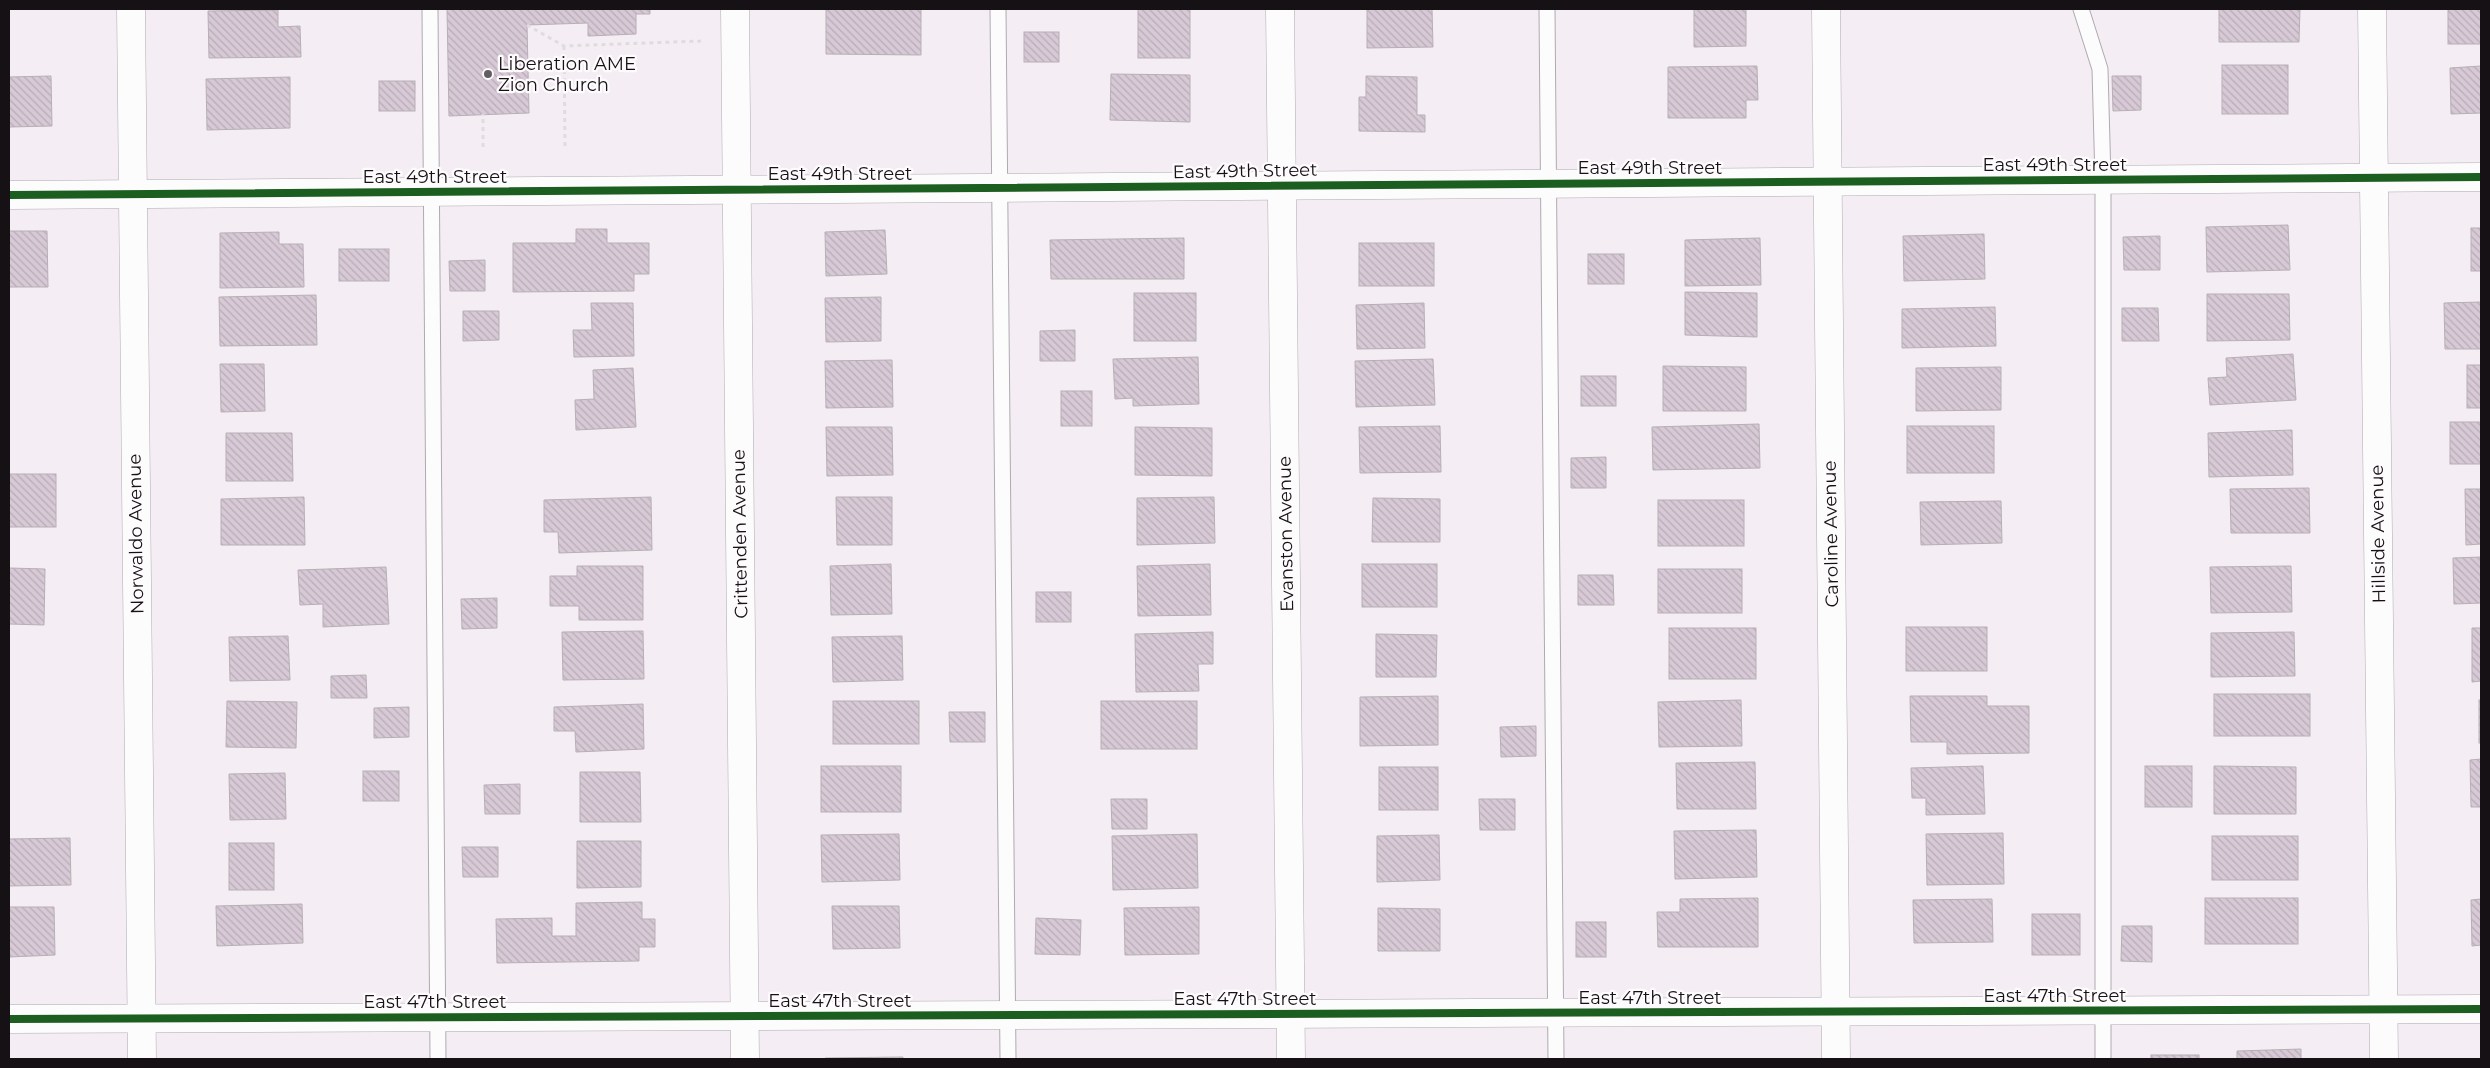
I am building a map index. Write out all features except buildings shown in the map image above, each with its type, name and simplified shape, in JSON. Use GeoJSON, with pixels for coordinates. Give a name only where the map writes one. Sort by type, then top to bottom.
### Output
{"type":"FeatureCollection","features":[{"type":"Feature","properties":{"kind":"street","name":"Norwaldo Avenue"},"geometry":{"type":"LineString","coordinates":[[131,9],[142,1059]]}},
{"type":"Feature","properties":{"kind":"street","name":"Crittenden Avenue"},"geometry":{"type":"LineString","coordinates":[[735,9],[745,1059]]}},
{"type":"Feature","properties":{"kind":"street","name":"Evanston Avenue"},"geometry":{"type":"LineString","coordinates":[[1280,9],[1291,1059]]}},
{"type":"Feature","properties":{"kind":"street","name":"Caroline Avenue"},"geometry":{"type":"LineString","coordinates":[[1826,9],[1836,1059]]}},
{"type":"Feature","properties":{"kind":"street","name":"Hillside Avenue"},"geometry":{"type":"LineString","coordinates":[[2372,9],[2384,1059]]}},
{"type":"Feature","properties":{"kind":"street","name":"East 49th Street"},"geometry":{"type":"LineString","coordinates":[[9,195],[2481,177]]}},
{"type":"Feature","properties":{"kind":"street","name":"East 47th Street"},"geometry":{"type":"LineString","coordinates":[[9,1019],[2481,1009]]}},
{"type":"Feature","properties":{"kind":"lane"},"geometry":{"type":"LineString","coordinates":[[430,9],[438,1059]]}},
{"type":"Feature","properties":{"kind":"lane"},"geometry":{"type":"LineString","coordinates":[[998,9],[1008,1059]]}},
{"type":"Feature","properties":{"kind":"lane"},"geometry":{"type":"LineString","coordinates":[[1547,9],[1556,1059]]}},
{"type":"Feature","properties":{"kind":"lane"},"geometry":{"type":"LineString","coordinates":[[2081,9],[2100,69],[2103,180],[2103,1059]]}},
{"type":"Feature","properties":{"kind":"path"},"geometry":{"type":"LineString","coordinates":[[527,25],[564,46],[702,41]]}},
{"type":"Feature","properties":{"kind":"path"},"geometry":{"type":"LineString","coordinates":[[564,46],[565,147]]}},
{"type":"Feature","properties":{"kind":"path"},"geometry":{"type":"LineString","coordinates":[[483,114],[483,148]]}},
{"type":"Feature","properties":{"kind":"cycle path"},"geometry":{"type":"LineString","coordinates":[[9,195],[2481,177]]}},
{"type":"Feature","properties":{"kind":"cycle path"},"geometry":{"type":"LineString","coordinates":[[9,1019],[2481,1009]]}},
{"type":"Feature","properties":{"kind":"place","name":"Liberation AME Zion Church"},"geometry":{"type":"Point","coordinates":[488,74]}}]}
